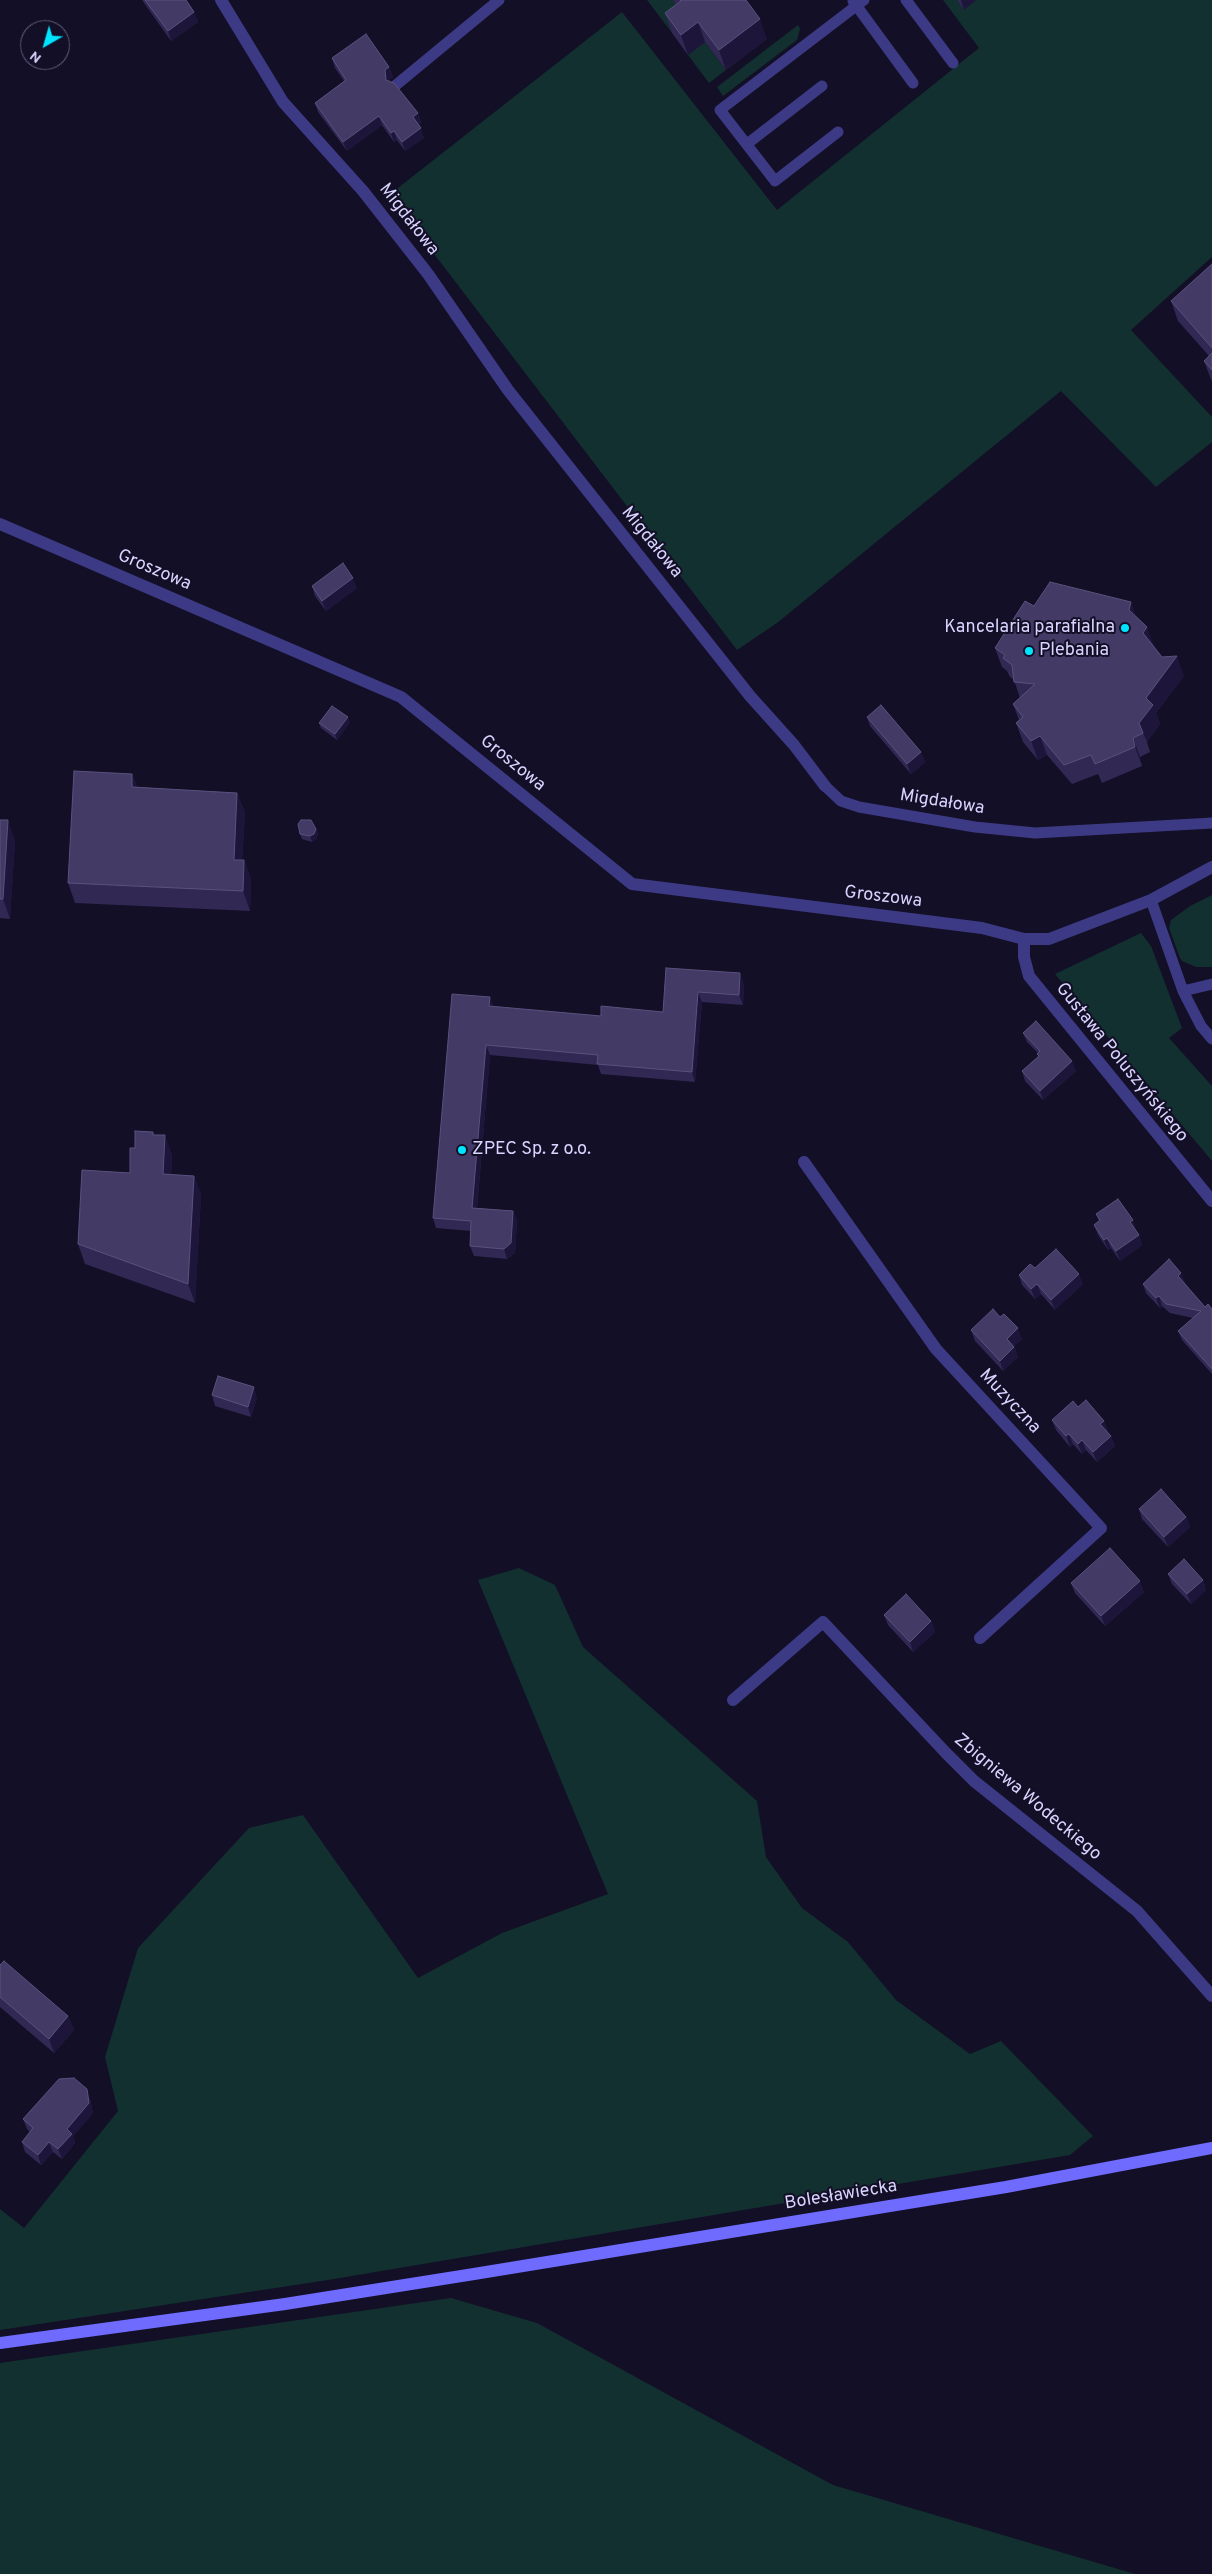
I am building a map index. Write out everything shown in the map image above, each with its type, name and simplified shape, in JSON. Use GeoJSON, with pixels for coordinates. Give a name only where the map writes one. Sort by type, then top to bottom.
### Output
{"type":"FeatureCollection","features":[{"type":"Feature","properties":{"kind":"street","name":"Migdałowa"},"geometry":{"type":"LineString","coordinates":[[221,0],[283,102],[364,191],[428,274],[508,390],[750,696],[794,746],[825,786]]}},
{"type":"Feature","properties":{"kind":"street","name":"Groszowa"},"geometry":{"type":"LineString","coordinates":[[0,524],[401,697],[632,884],[982,928],[1024,938],[1049,939],[1151,900],[1212,867]]}},
{"type":"Feature","properties":{"kind":"street","name":"Gustawa Poluszyńskiego"},"geometry":{"type":"LineString","coordinates":[[1024,938],[1024,956],[1029,976],[1212,1201]]}},
{"type":"Feature","properties":{"kind":"street","name":"Muzyczna"},"geometry":{"type":"LineString","coordinates":[[804,1162],[936,1349],[1101,1528],[980,1638]]}},
{"type":"Feature","properties":{"kind":"street","name":"Zbigniewa Wodeckiego"},"geometry":{"type":"LineString","coordinates":[[733,1700],[823,1622],[974,1781],[1137,1911],[1212,1996]]}},
{"type":"Feature","properties":{"kind":"street","name":"Bolesławiecka"},"geometry":{"type":"LineString","coordinates":[[0,2343],[285,2304],[474,2274],[1006,2187],[1212,2148]]}},
{"type":"Feature","properties":{"kind":"lane"},"geometry":{"type":"LineString","coordinates":[[396,85],[498,0]]}},
{"type":"Feature","properties":{"kind":"lane"},"geometry":{"type":"LineString","coordinates":[[906,0],[953,63]]}},
{"type":"Feature","properties":{"kind":"lane"},"geometry":{"type":"LineString","coordinates":[[838,132],[775,181],[720,110],[857,2],[913,84]]}},
{"type":"Feature","properties":{"kind":"lane"},"geometry":{"type":"LineString","coordinates":[[747,144],[822,86]]}},
{"type":"Feature","properties":{"kind":"lane","name":"Migdałowa"},"geometry":{"type":"LineString","coordinates":[[825,786],[842,801],[859,807],[975,827],[1035,832],[1212,823]]}},
{"type":"Feature","properties":{"kind":"lane"},"geometry":{"type":"LineString","coordinates":[[1151,900],[1183,991],[1201,1026],[1212,1039]]}},
{"type":"Feature","properties":{"kind":"lane"},"geometry":{"type":"LineString","coordinates":[[1183,991],[1212,984]]}},
{"type":"Feature","properties":{"kind":"green space"},"geometry":{"type":"Polygon","coordinates":[[[647,0],[673,0],[688,21],[672,33],[647,0]]]}},
{"type":"Feature","properties":{"kind":"green space"},"geometry":{"type":"Polygon","coordinates":[[[943,0],[957,0],[964,9],[976,0],[1212,0],[1212,257],[1131,330],[1212,417],[1212,442],[1156,487],[1061,391],[777,623],[737,650],[389,195],[622,12],[777,210],[979,48],[943,0]]]}},
{"type":"Feature","properties":{"kind":"green space"},"geometry":{"type":"Polygon","coordinates":[[[798,25],[800,29],[797,40],[723,96],[717,87],[798,25]]]}},
{"type":"Feature","properties":{"kind":"green space"},"geometry":{"type":"Polygon","coordinates":[[[705,42],[726,70],[709,83],[688,55],[705,42]]]}},
{"type":"Feature","properties":{"kind":"green space"},"geometry":{"type":"Polygon","coordinates":[[[1212,895],[1212,967],[1196,967],[1182,961],[1169,928],[1171,920],[1190,906],[1212,895]]]}},
{"type":"Feature","properties":{"kind":"green space"},"geometry":{"type":"Polygon","coordinates":[[[1141,933],[1151,946],[1182,1028],[1169,1038],[1212,1086],[1212,1161],[1055,974],[1141,933]]]}},
{"type":"Feature","properties":{"kind":"green space"},"geometry":{"type":"Polygon","coordinates":[[[519,1568],[555,1585],[583,1647],[757,1801],[766,1857],[802,1908],[848,1942],[896,2000],[970,2054],[1001,2041],[1093,2136],[1070,2155],[328,2280],[0,2330],[0,2209],[24,2228],[118,2111],[105,2057],[138,1948],[249,1828],[303,1815],[418,1978],[502,1933],[608,1894],[478,1580],[519,1568]]]}},
{"type":"Feature","properties":{"kind":"green space"},"geometry":{"type":"Polygon","coordinates":[[[451,2298],[537,2323],[833,2485],[1135,2574],[0,2574],[0,2363],[451,2298]]]}},
{"type":"Feature","properties":{"kind":"building"},"geometry":{"type":"Polygon","coordinates":[[[145,0],[186,0],[194,12],[168,31],[145,0]]]}},
{"type":"Feature","properties":{"kind":"building"},"geometry":{"type":"Polygon","coordinates":[[[680,0],[746,0],[760,19],[719,50],[698,22],[681,35],[665,13],[680,0]]]}},
{"type":"Feature","properties":{"kind":"building"},"geometry":{"type":"Polygon","coordinates":[[[366,34],[389,67],[385,70],[386,80],[394,83],[418,113],[413,117],[421,128],[402,142],[394,131],[391,133],[379,116],[343,142],[315,103],[346,80],[332,58],[366,34]]]}},
{"type":"Feature","properties":{"kind":"building"},"geometry":{"type":"Polygon","coordinates":[[[1212,264],[1212,348],[1171,301],[1212,264]]]}},
{"type":"Feature","properties":{"kind":"building"},"geometry":{"type":"Polygon","coordinates":[[[1212,353],[1212,370],[1204,361],[1212,353]]]}},
{"type":"Feature","properties":{"kind":"building"},"geometry":{"type":"Polygon","coordinates":[[[343,563],[353,578],[322,601],[312,586],[343,563]]]}},
{"type":"Feature","properties":{"kind":"building"},"geometry":{"type":"Polygon","coordinates":[[[1050,582],[1131,602],[1129,610],[1147,627],[1143,633],[1162,657],[1177,656],[1146,698],[1153,705],[1139,723],[1143,733],[1133,738],[1135,747],[1095,764],[1091,755],[1064,765],[1040,736],[1031,741],[1016,723],[1023,717],[1013,704],[1035,684],[1014,682],[1012,665],[1003,658],[1005,655],[995,648],[1025,601],[1034,606],[1050,582]]]}},
{"type":"Feature","properties":{"kind":"building"},"geometry":{"type":"Polygon","coordinates":[[[881,705],[921,752],[907,764],[867,717],[881,705]]]}},
{"type":"Feature","properties":{"kind":"building"},"geometry":{"type":"Polygon","coordinates":[[[332,706],[348,717],[335,734],[319,723],[332,706]]]}},
{"type":"Feature","properties":{"kind":"building"},"geometry":{"type":"Polygon","coordinates":[[[74,771],[132,774],[132,787],[237,793],[234,860],[244,860],[243,891],[68,883],[74,771]]]}},
{"type":"Feature","properties":{"kind":"building"},"geometry":{"type":"Polygon","coordinates":[[[0,820],[8,820],[3,899],[0,899],[0,820]]]}},
{"type":"Feature","properties":{"kind":"building"},"geometry":{"type":"Polygon","coordinates":[[[301,820],[311,820],[316,829],[314,834],[310,836],[300,834],[298,824],[301,820]]]}},
{"type":"Feature","properties":{"kind":"building","name":"ZPEC Sp. z o.o."},"geometry":{"type":"Polygon","coordinates":[[[666,968],[740,973],[739,995],[698,992],[692,1072],[597,1064],[598,1055],[486,1045],[472,1208],[513,1211],[511,1243],[504,1249],[470,1246],[471,1221],[433,1218],[452,994],[490,997],[489,1006],[601,1016],[601,1006],[663,1012],[666,968]]]}},
{"type":"Feature","properties":{"kind":"building"},"geometry":{"type":"Polygon","coordinates":[[[1036,1021],[1072,1061],[1040,1091],[1022,1071],[1039,1056],[1037,1054],[1040,1051],[1023,1033],[1036,1021]]]}},
{"type":"Feature","properties":{"kind":"building"},"geometry":{"type":"Polygon","coordinates":[[[135,1131],[153,1132],[153,1135],[165,1135],[163,1174],[194,1176],[188,1284],[78,1244],[82,1170],[130,1173],[130,1148],[135,1148],[135,1131]]]}},
{"type":"Feature","properties":{"kind":"building"},"geometry":{"type":"Polygon","coordinates":[[[1118,1199],[1133,1220],[1130,1222],[1139,1235],[1116,1251],[1107,1238],[1104,1240],[1094,1225],[1100,1220],[1096,1214],[1118,1199]]]}},
{"type":"Feature","properties":{"kind":"building"},"geometry":{"type":"Polygon","coordinates":[[[1056,1249],[1079,1274],[1051,1300],[1037,1284],[1031,1289],[1019,1275],[1030,1264],[1035,1268],[1056,1249]]]}},
{"type":"Feature","properties":{"kind":"building"},"geometry":{"type":"Polygon","coordinates":[[[1169,1259],[1181,1273],[1178,1276],[1205,1307],[1208,1304],[1212,1309],[1212,1369],[1178,1331],[1201,1311],[1166,1304],[1159,1296],[1156,1298],[1143,1284],[1169,1259]]]}},
{"type":"Feature","properties":{"kind":"building"},"geometry":{"type":"Polygon","coordinates":[[[993,1309],[1000,1317],[1004,1314],[1018,1328],[1007,1339],[1014,1347],[1000,1361],[971,1330],[993,1309]]]}},
{"type":"Feature","properties":{"kind":"building"},"geometry":{"type":"Polygon","coordinates":[[[218,1376],[254,1387],[248,1407],[212,1395],[218,1376]]]}},
{"type":"Feature","properties":{"kind":"building"},"geometry":{"type":"Polygon","coordinates":[[[1086,1400],[1104,1421],[1100,1424],[1111,1436],[1093,1452],[1082,1440],[1078,1444],[1069,1434],[1066,1436],[1052,1420],[1073,1401],[1078,1407],[1086,1400]]]}},
{"type":"Feature","properties":{"kind":"building"},"geometry":{"type":"Polygon","coordinates":[[[1161,1489],[1186,1517],[1164,1537],[1139,1509],[1161,1489]]]}},
{"type":"Feature","properties":{"kind":"building"},"geometry":{"type":"Polygon","coordinates":[[[1110,1548],[1140,1581],[1101,1616],[1071,1583],[1110,1548]]]}},
{"type":"Feature","properties":{"kind":"building"},"geometry":{"type":"Polygon","coordinates":[[[1184,1559],[1203,1580],[1187,1594],[1168,1574],[1184,1559]]]}},
{"type":"Feature","properties":{"kind":"building"},"geometry":{"type":"Polygon","coordinates":[[[906,1594],[931,1621],[910,1642],[884,1615],[906,1594]]]}},
{"type":"Feature","properties":{"kind":"building"},"geometry":{"type":"Polygon","coordinates":[[[4,1961],[68,2016],[49,2039],[0,1997],[0,1965],[4,1961]]]}},
{"type":"Feature","properties":{"kind":"building"},"geometry":{"type":"Polygon","coordinates":[[[74,2078],[87,2089],[89,2103],[67,2129],[72,2134],[58,2149],[49,2142],[38,2155],[22,2142],[33,2128],[23,2119],[59,2079],[74,2078]]]}},
{"type":"Feature","properties":{"kind":"place","name":"Kancelaria parafialna"},"geometry":{"type":"Point","coordinates":[1125,628]}},
{"type":"Feature","properties":{"kind":"place","name":"Plebania"},"geometry":{"type":"Point","coordinates":[1029,651]}},
{"type":"Feature","properties":{"kind":"place","name":"ZPEC Sp. z o.o."},"geometry":{"type":"Point","coordinates":[462,1150]}}]}
